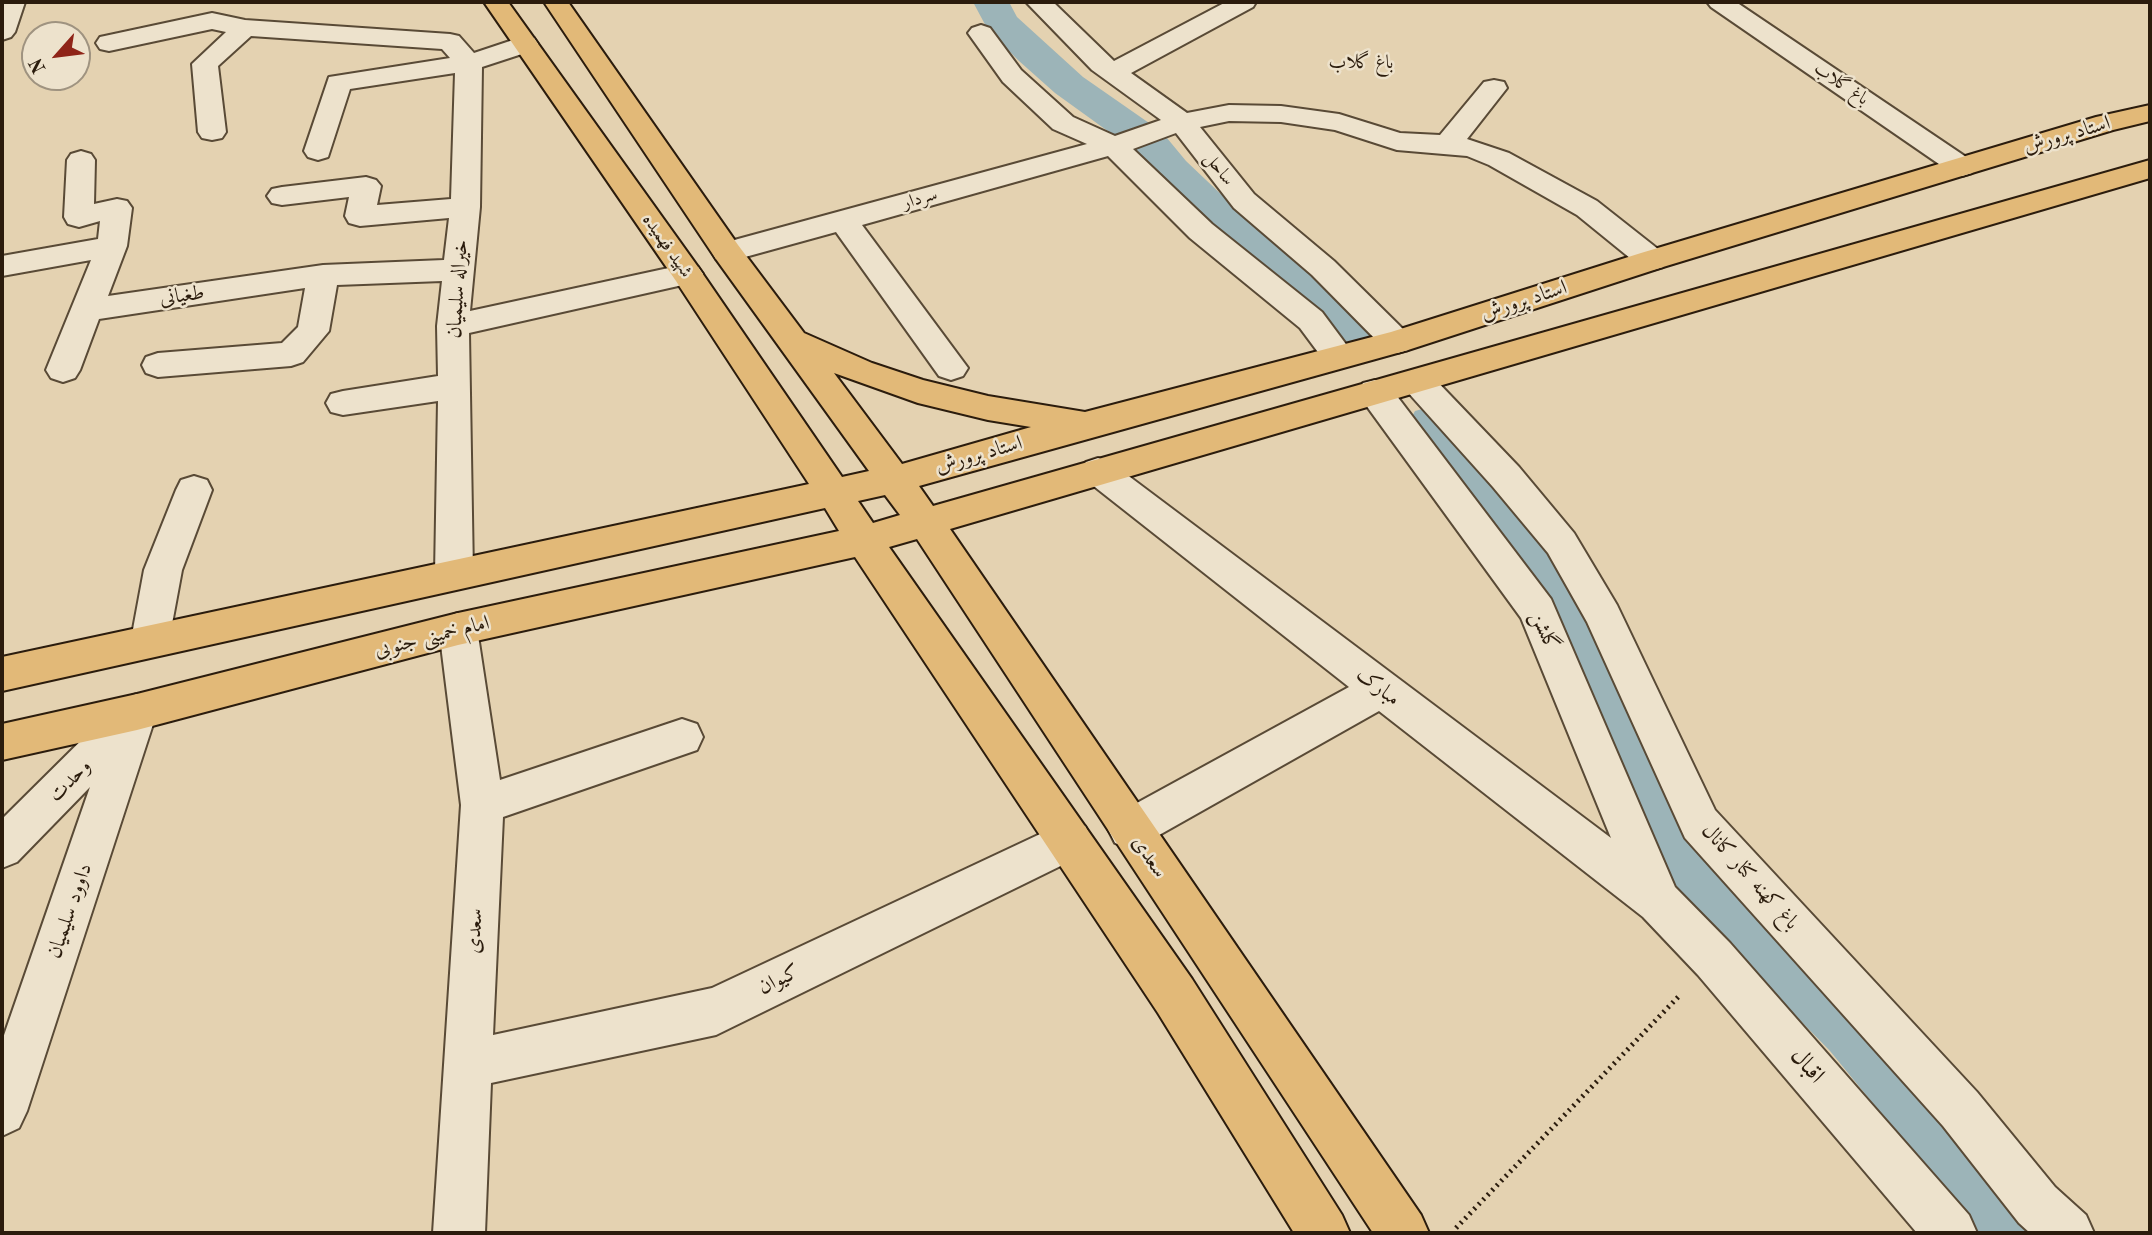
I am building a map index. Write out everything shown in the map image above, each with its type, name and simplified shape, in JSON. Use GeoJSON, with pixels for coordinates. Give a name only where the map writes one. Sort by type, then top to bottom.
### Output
{"type":"FeatureCollection","features":[{"type":"Feature","properties":{"kind":"main road","name":"شهید فهمیده"},"geometry":{"type":"LineString","coordinates":[[496,2],[687,274],[800,440],[833,494]]}},
{"type":"Feature","properties":{"kind":"main road"},"geometry":{"type":"LineString","coordinates":[[556,2],[727,252],[895,479]]}},
{"type":"Feature","properties":{"kind":"main road","name":"استاد پرورش"},"geometry":{"type":"LineString","coordinates":[[833,494],[1338,355],[1397,342],[1652,260],[2106,123],[2150,113]]}},
{"type":"Feature","properties":{"kind":"main road"},"geometry":{"type":"LineString","coordinates":[[2106,123],[2150,153]]}},
{"type":"Feature","properties":{"kind":"main road"},"geometry":{"type":"LineString","coordinates":[[926,523],[1098,471],[2150,169]]}},
{"type":"Feature","properties":{"kind":"main road"},"geometry":{"type":"LineString","coordinates":[[793,341],[860,371],[918,391],[988,408],[1088,424]]}},
{"type":"Feature","properties":{"kind":"main road","name":"سعدی"},"geometry":{"type":"LineString","coordinates":[[895,479],[1403,1233]]}},
{"type":"Feature","properties":{"kind":"main road"},"geometry":{"type":"LineString","coordinates":[[2,674],[833,494],[1175,996],[1324,1233]]}},
{"type":"Feature","properties":{"kind":"main road","name":"امام خمینی جنوبی"},"geometry":{"type":"LineString","coordinates":[[2,742],[137,712],[458,629],[864,540],[926,523]]}},
{"type":"Feature","properties":{"kind":"street"},"geometry":{"type":"LineString","coordinates":[[2,32],[12,2]]}},
{"type":"Feature","properties":{"kind":"street","name":"ساحل"},"geometry":{"type":"LineString","coordinates":[[1039,2],[1101,64],[1182,122],[1244,201],[1323,268],[1397,342]]}},
{"type":"Feature","properties":{"kind":"street"},"geometry":{"type":"LineString","coordinates":[[1114,72],[1244,2]]}},
{"type":"Feature","properties":{"kind":"street","name":"باغ گلاب"},"geometry":{"type":"LineString","coordinates":[[1720,2],[1962,167]]}},
{"type":"Feature","properties":{"kind":"street"},"geometry":{"type":"LineString","coordinates":[[109,43],[216,11],[245,28],[450,42],[469,64]]}},
{"type":"Feature","properties":{"kind":"street"},"geometry":{"type":"LineString","coordinates":[[212,132],[205,64],[245,28]]}},
{"type":"Feature","properties":{"kind":"street"},"geometry":{"type":"LineString","coordinates":[[981,33],[1012,76],[1043,107],[1063,123],[1114,146],[1201,231],[1311,320],[1338,355]]}},
{"type":"Feature","properties":{"kind":"street"},"geometry":{"type":"LineString","coordinates":[[318,151],[338,83],[469,64],[525,44]]}},
{"type":"Feature","properties":{"kind":"street","name":"خیراله سلیمیان"},"geometry":{"type":"LineString","coordinates":[[454,574],[453,326],[465,207],[469,64]]}},
{"type":"Feature","properties":{"kind":"street"},"geometry":{"type":"LineString","coordinates":[[1448,144],[1494,88]]}},
{"type":"Feature","properties":{"kind":"street","name":"سردار"},"geometry":{"type":"LineString","coordinates":[[727,252],[1114,146],[1182,122],[1229,113],[1281,114],[1339,122],[1397,141],[1448,144],[1474,149],[1499,159],[1587,208],[1652,260]]}},
{"type":"Feature","properties":{"kind":"street"},"geometry":{"type":"LineString","coordinates":[[63,370],[112,246],[117,208],[79,217],[81,160]]}},
{"type":"Feature","properties":{"kind":"street"},"geometry":{"type":"LineString","coordinates":[[282,196],[366,186],[360,216],[465,207]]}},
{"type":"Feature","properties":{"kind":"street"},"geometry":{"type":"LineString","coordinates":[[843,220],[951,368]]}},
{"type":"Feature","properties":{"kind":"street"},"geometry":{"type":"LineString","coordinates":[[2,265],[112,246]]}},
{"type":"Feature","properties":{"kind":"street","name":"طغیانی"},"geometry":{"type":"LineString","coordinates":[[87,310],[323,275],[457,270]]}},
{"type":"Feature","properties":{"kind":"street"},"geometry":{"type":"LineString","coordinates":[[453,326],[687,274]]}},
{"type":"Feature","properties":{"kind":"street"},"geometry":{"type":"LineString","coordinates":[[158,365],[291,355],[313,331],[323,275]]}},
{"type":"Feature","properties":{"kind":"street","name":"باغ کهنه کنار کانال"},"geometry":{"type":"LineString","coordinates":[[1417,381],[1506,477],[1561,543],[1603,616],[1700,824],[1960,1109],[2037,1205],[2068,1233]]}},
{"type":"Feature","properties":{"kind":"street"},"geometry":{"type":"LineString","coordinates":[[343,403],[455,386]]}},
{"type":"Feature","properties":{"kind":"street","name":"گلشن"},"geometry":{"type":"LineString","coordinates":[[1375,392],[1536,610],[1658,902]]}},
{"type":"Feature","properties":{"kind":"street","name":"مبارک"},"geometry":{"type":"LineString","coordinates":[[1098,471],[1658,902]]}},
{"type":"Feature","properties":{"kind":"street"},"geometry":{"type":"LineString","coordinates":[[150,640],[163,570],[194,490]]}},
{"type":"Feature","properties":{"kind":"street","name":"سعدی"},"geometry":{"type":"LineString","coordinates":[[458,629],[482,805],[459,1233]]}},
{"type":"Feature","properties":{"kind":"street"},"geometry":{"type":"LineString","coordinates":[[1130,829],[1382,690]]}},
{"type":"Feature","properties":{"kind":"street","name":"وحدت"},"geometry":{"type":"LineString","coordinates":[[2,848],[137,712]]}},
{"type":"Feature","properties":{"kind":"street","name":"داوود سلیمیان"},"geometry":{"type":"LineString","coordinates":[[2,1111],[137,712]]}},
{"type":"Feature","properties":{"kind":"street"},"geometry":{"type":"LineString","coordinates":[[482,805],[682,737]]}},
{"type":"Feature","properties":{"kind":"street","name":"کیوان"},"geometry":{"type":"LineString","coordinates":[[468,1064],[716,1010],[1070,840]]}},
{"type":"Feature","properties":{"kind":"street","name":"اقبال"},"geometry":{"type":"LineString","coordinates":[[1658,902],[1714,959],[1951,1233]]}},
{"type":"Feature","properties":{"kind":"path"},"geometry":{"type":"LineString","coordinates":[[1451,1233],[1714,959]]}},
{"type":"Feature","properties":{"kind":"waterway"},"geometry":{"type":"LineString","coordinates":[[991,2],[1001,22],[1032,53],[1069,85],[1148,141],[1171,170],[1210,208],[1260,253],[1326,302],[1357,337]]}},
{"type":"Feature","properties":{"kind":"waterway"},"geometry":{"type":"LineString","coordinates":[[1433,424],[1455,447],[1537,554],[1575,619],[1607,708],[1671,845],[1854,1027],[1974,1173],[2029,1233]]}},
{"type":"Feature","properties":{"kind":"district","name":"باغ گلاب"},"geometry":{"type":"Point","coordinates":[1361,63]}}]}
